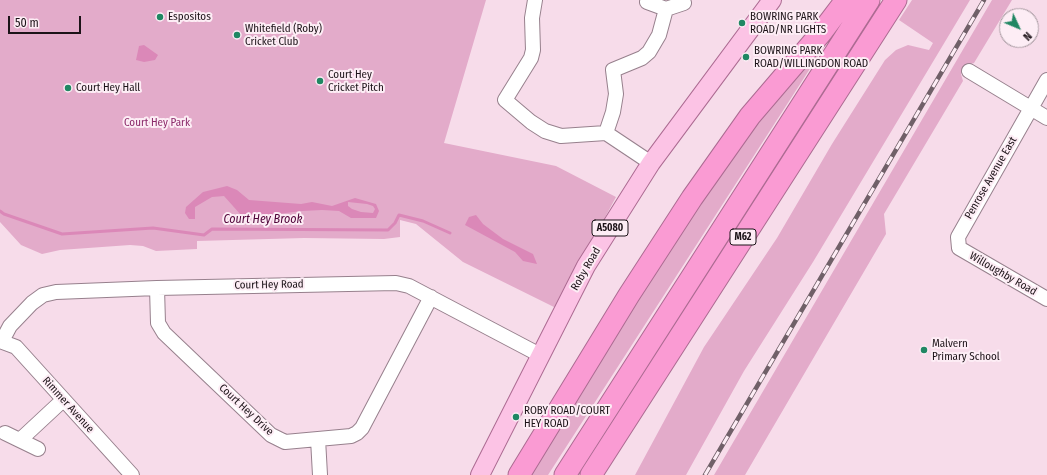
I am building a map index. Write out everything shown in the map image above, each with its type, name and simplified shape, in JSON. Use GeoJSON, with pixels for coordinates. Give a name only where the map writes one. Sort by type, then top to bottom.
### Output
{"type":"FeatureCollection","features":[{"type":"Feature","properties":{"kind":"highway"},"geometry":{"type":"LineString","coordinates":[[519,475],[630,295],[692,198],[750,116],[821,33],[846,0]]}},
{"type":"Feature","properties":{"kind":"highway","name":"M62"},"geometry":{"type":"LineString","coordinates":[[565,475],[869,0]]}},
{"type":"Feature","properties":{"kind":"highway","name":"M62"},"geometry":{"type":"LineString","coordinates":[[591,475],[896,0]]}},
{"type":"Feature","properties":{"kind":"highway"},"geometry":{"type":"LineString","coordinates":[[601,475],[702,301]]}},
{"type":"Feature","properties":{"kind":"main road","name":"Roby Road"},"geometry":{"type":"LineString","coordinates":[[480,475],[586,266],[651,163],[772,0]]}},
{"type":"Feature","properties":{"kind":"street"},"geometry":{"type":"LineString","coordinates":[[535,0],[532,18],[533,50],[531,58],[499,98],[545,131],[561,136],[606,133],[651,163]]}},
{"type":"Feature","properties":{"kind":"street"},"geometry":{"type":"LineString","coordinates":[[648,2],[666,9],[684,3]]}},
{"type":"Feature","properties":{"kind":"street"},"geometry":{"type":"LineString","coordinates":[[606,133],[613,112],[616,94],[610,64],[642,58],[649,52],[658,35],[666,9]]}},
{"type":"Feature","properties":{"kind":"street"},"geometry":{"type":"LineString","coordinates":[[969,71],[1047,118]]}},
{"type":"Feature","properties":{"kind":"street","name":"Penrose Avenue East"},"geometry":{"type":"LineString","coordinates":[[959,248],[958,237],[1047,80]]}},
{"type":"Feature","properties":{"kind":"street","name":"Willoughby Road"},"geometry":{"type":"LineString","coordinates":[[959,248],[1047,299]]}},
{"type":"Feature","properties":{"kind":"street","name":"Court Hey Road"},"geometry":{"type":"LineString","coordinates":[[1,341],[10,326],[32,302],[43,295],[56,292],[396,282],[409,286],[540,355]]}},
{"type":"Feature","properties":{"kind":"street","name":"Court Hey Drive"},"geometry":{"type":"LineString","coordinates":[[156,288],[158,323],[164,333],[271,435],[285,442],[351,436],[362,428],[430,297]]}},
{"type":"Feature","properties":{"kind":"street","name":"Rimmer Avenue"},"geometry":{"type":"LineString","coordinates":[[1,341],[16,348],[132,475]]}},
{"type":"Feature","properties":{"kind":"street"},"geometry":{"type":"LineString","coordinates":[[20,440],[63,400]]}},
{"type":"Feature","properties":{"kind":"street"},"geometry":{"type":"LineString","coordinates":[[5,433],[38,449]]}},
{"type":"Feature","properties":{"kind":"street"},"geometry":{"type":"LineString","coordinates":[[318,439],[320,475]]}},
{"type":"Feature","properties":{"kind":"green space","name":"Court Hey Park"},"geometry":{"type":"Polygon","coordinates":[[[0,0],[486,0],[444,143],[556,166],[616,197],[556,308],[463,262],[416,224],[400,220],[400,237],[384,239],[304,238],[197,241],[197,249],[156,251],[143,246],[130,245],[60,250],[42,254],[21,245],[0,222],[0,0]]]}},
{"type":"Feature","properties":{"kind":"green space"},"geometry":{"type":"Polygon","coordinates":[[[912,0],[970,0],[813,262],[744,371],[686,475],[635,475],[704,347],[777,238],[832,144],[885,60],[896,50],[908,45],[929,50],[933,43],[899,20],[912,0]]]}},
{"type":"Feature","properties":{"kind":"green space"},"geometry":{"type":"Polygon","coordinates":[[[992,0],[1012,0],[1007,8],[999,8],[999,22],[974,63],[967,65],[963,70],[961,74],[963,81],[884,214],[886,234],[745,475],[714,475],[992,0]]]}},
{"type":"Feature","properties":{"kind":"green space"},"geometry":{"type":"Polygon","coordinates":[[[833,33],[548,475],[529,475],[670,246],[753,126],[833,33]]]}},
{"type":"Feature","properties":{"kind":"shaded area"},"geometry":{"type":"Polygon","coordinates":[[[144,45],[158,55],[155,60],[144,62],[136,60],[139,46],[144,45]]]}},
{"type":"Feature","properties":{"kind":"shaded area"},"geometry":{"type":"Polygon","coordinates":[[[227,186],[237,190],[249,200],[301,204],[312,202],[332,206],[355,198],[376,204],[379,211],[376,218],[351,218],[339,211],[322,210],[253,217],[241,215],[224,196],[212,197],[195,207],[195,219],[189,219],[185,213],[186,207],[203,192],[227,186]],[[348,202],[348,206],[361,212],[373,213],[375,209],[373,206],[348,202]]]}},
{"type":"Feature","properties":{"kind":"shaded area"},"geometry":{"type":"Polygon","coordinates":[[[476,215],[483,224],[503,239],[533,254],[537,264],[523,261],[515,252],[465,225],[469,217],[476,215]]]}},
{"type":"Feature","properties":{"kind":"waterway","name":"Court Hey Brook"},"geometry":{"type":"LineString","coordinates":[[0,211],[4,214],[62,234],[153,228],[204,235],[212,229],[388,230],[395,223],[399,215],[423,221],[450,233]]}},
{"type":"Feature","properties":{"kind":"railway"},"geometry":{"type":"LineString","coordinates":[[705,475],[984,0]]}},
{"type":"Feature","properties":{"kind":"place","name":"Espositos"},"geometry":{"type":"Point","coordinates":[160,17]}},
{"type":"Feature","properties":{"kind":"place","name":"BOWRING PARK ROAD/NR LIGHTS"},"geometry":{"type":"Point","coordinates":[742,23]}},
{"type":"Feature","properties":{"kind":"place","name":"Whitefield (Roby) Cricket Club"},"geometry":{"type":"Point","coordinates":[237,35]}},
{"type":"Feature","properties":{"kind":"place","name":"BOWRING PARK ROAD/WILLINGDON ROAD"},"geometry":{"type":"Point","coordinates":[746,57]}},
{"type":"Feature","properties":{"kind":"place","name":"Court Hey Cricket Pitch"},"geometry":{"type":"Point","coordinates":[320,81]}},
{"type":"Feature","properties":{"kind":"place","name":"Court Hey Hall"},"geometry":{"type":"Point","coordinates":[68,88]}},
{"type":"Feature","properties":{"kind":"place","name":"Malvern Primary School"},"geometry":{"type":"Point","coordinates":[924,350]}},
{"type":"Feature","properties":{"kind":"place","name":"ROBY ROAD/COURT HEY ROAD"},"geometry":{"type":"Point","coordinates":[516,417]}}]}
